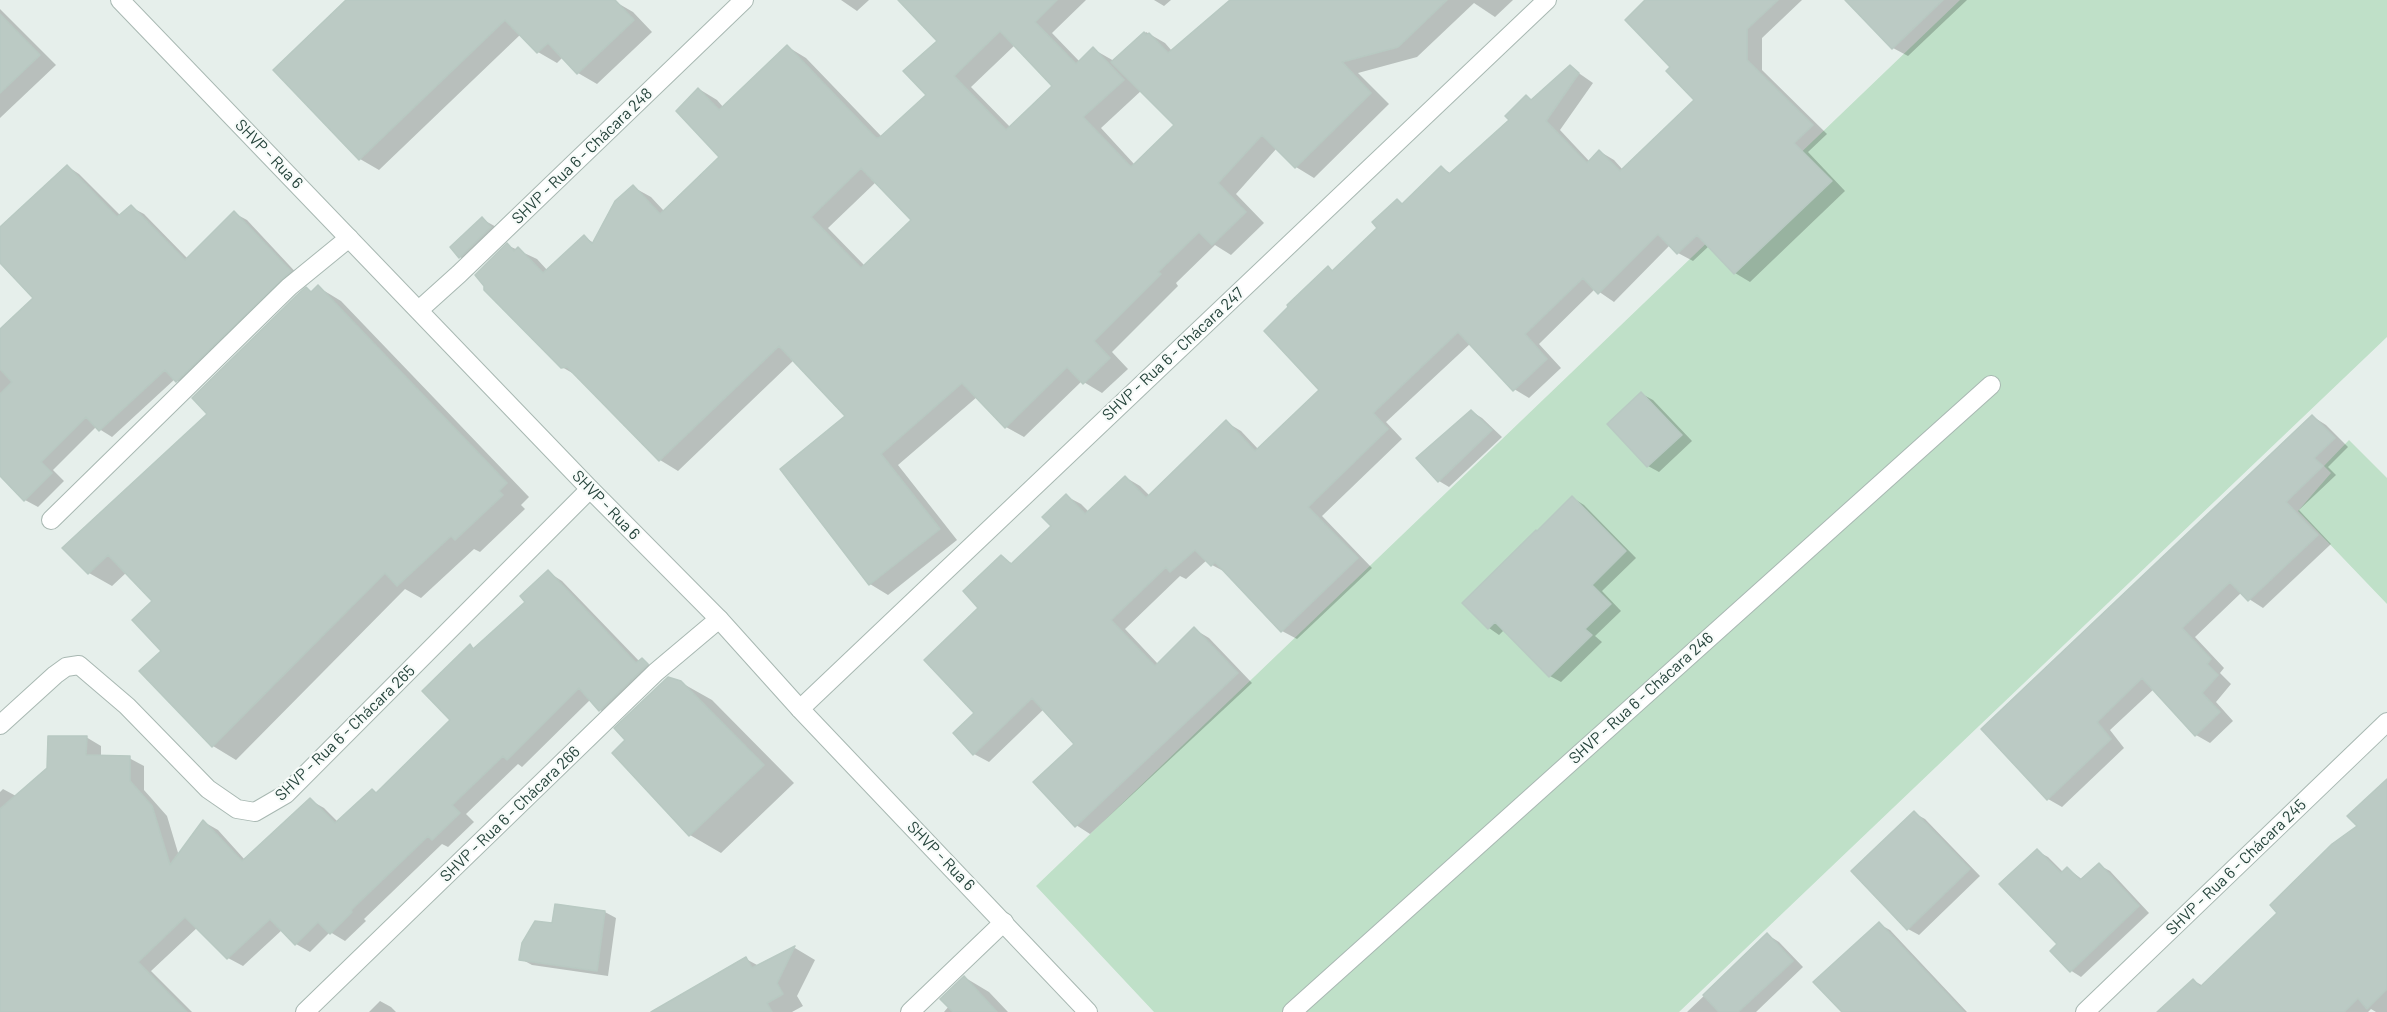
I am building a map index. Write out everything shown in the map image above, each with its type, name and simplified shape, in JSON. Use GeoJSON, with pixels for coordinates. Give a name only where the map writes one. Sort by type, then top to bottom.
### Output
{"type":"FeatureCollection","features":[{"type":"Feature","properties":{"kind":"street","name":"SHVP - Rua 6"},"geometry":{"type":"LineString","coordinates":[[120,0],[590,489],[719,619],[800,709],[1088,1012]]}},
{"type":"Feature","properties":{"kind":"street","name":"SHVP - Rua 6 - Chácara 248"},"geometry":{"type":"LineString","coordinates":[[418,310],[459,274],[744,0]]}},
{"type":"Feature","properties":{"kind":"street","name":"SHVP - Rua 6 - Chácara 247"},"geometry":{"type":"LineString","coordinates":[[800,709],[1547,0]]}},
{"type":"Feature","properties":{"kind":"street"},"geometry":{"type":"LineString","coordinates":[[51,520],[289,287],[349,238]]}},
{"type":"Feature","properties":{"kind":"street","name":"SHVP - Rua 6 - Chácara 246"},"geometry":{"type":"LineString","coordinates":[[1292,1012],[1991,385]]}},
{"type":"Feature","properties":{"kind":"street","name":"SHVP - Rua 6 - Chácara 265"},"geometry":{"type":"LineString","coordinates":[[0,725],[55,675],[66,667],[79,665],[127,706],[208,789],[237,809],[255,812],[286,794],[590,489]]}},
{"type":"Feature","properties":{"kind":"street","name":"SHVP - Rua 6 - Chácara 266"},"geometry":{"type":"LineString","coordinates":[[305,1012],[656,672],[719,619]]}},
{"type":"Feature","properties":{"kind":"street","name":"SHVP - Rua 6 - Chácara 245"},"geometry":{"type":"LineString","coordinates":[[2085,1012],[2387,722]]}},
{"type":"Feature","properties":{"kind":"street"},"geometry":{"type":"LineString","coordinates":[[910,1012],[1004,922]]}},
{"type":"Feature","properties":{"kind":"green space"},"geometry":{"type":"Polygon","coordinates":[[[1960,0],[2387,0],[2387,337],[1679,1012],[1154,1012],[1036,886],[1960,0]]]}},
{"type":"Feature","properties":{"kind":"green space"},"geometry":{"type":"Polygon","coordinates":[[[2349,440],[2387,478],[2387,604],[2298,511],[2331,473],[2324,466],[2349,440]]]}},
{"type":"Feature","properties":{"kind":"building"},"geometry":{"type":"Polygon","coordinates":[[[346,0],[615,0],[634,20],[577,74],[548,43],[537,53],[505,20],[359,160],[273,70],[346,0]]]}},
{"type":"Feature","properties":{"kind":"building"},"geometry":{"type":"Polygon","coordinates":[[[898,0],[1057,0],[1035,22],[1076,64],[1093,47],[1124,80],[1083,117],[1131,167],[1174,125],[1111,62],[1144,32],[1146,35],[1149,33],[1168,53],[1230,0],[1447,0],[1398,47],[1342,62],[1371,93],[1295,168],[1262,135],[1218,183],[1246,212],[1212,245],[1199,232],[1158,272],[1161,274],[1094,341],[1110,358],[1083,384],[1067,367],[1005,428],[962,383],[881,454],[940,529],[869,585],[780,469],[845,416],[779,346],[659,461],[567,367],[561,368],[484,290],[484,286],[475,275],[507,243],[514,251],[518,247],[543,273],[584,235],[592,244],[615,201],[633,185],[660,214],[719,157],[676,111],[698,88],[719,110],[787,45],[876,138],[879,138],[926,95],[903,71],[937,41],[898,0]],[[1000,31],[954,76],[1006,130],[1052,86],[1000,31]],[[861,168],[811,217],[861,268],[911,220],[861,168]]]}},
{"type":"Feature","properties":{"kind":"building"},"geometry":{"type":"Polygon","coordinates":[[[1645,0],[1778,0],[1747,29],[1747,60],[1813,125],[1794,143],[1832,181],[1734,274],[1697,235],[1677,254],[1658,234],[1598,294],[1583,278],[1525,334],[1547,359],[1513,391],[1458,332],[1373,413],[1388,429],[1308,507],[1358,558],[1281,632],[1215,562],[1211,566],[1195,550],[1170,572],[1166,567],[1111,620],[1155,666],[1194,627],[1238,673],[1075,827],[1033,782],[1074,744],[1032,698],[973,755],[953,733],[974,713],[924,660],[978,608],[963,591],[1001,555],[1011,564],[1051,526],[1042,517],[1066,494],[1085,514],[1125,476],[1146,498],[1226,420],[1255,451],[1319,390],[1264,331],[1288,307],[1287,305],[1328,266],[1332,271],[1377,228],[1372,222],[1397,199],[1402,204],[1441,166],[1449,174],[1509,120],[1505,116],[1526,95],[1531,100],[1570,65],[1579,73],[1546,121],[1587,163],[1599,150],[1620,171],[1694,100],[1666,71],[1670,67],[1625,20],[1645,0]]]}},
{"type":"Feature","properties":{"kind":"building"},"geometry":{"type":"Polygon","coordinates":[[[1845,0],[1943,0],[1892,49],[1845,0]]]}},
{"type":"Feature","properties":{"kind":"building"},"geometry":{"type":"Polygon","coordinates":[[[0,14],[40,55],[0,93],[0,14]]]}},
{"type":"Feature","properties":{"kind":"building"},"geometry":{"type":"Polygon","coordinates":[[[67,165],[117,217],[131,205],[185,260],[234,211],[291,271],[176,382],[165,370],[99,431],[86,417],[41,462],[52,473],[24,501],[0,476],[0,394],[12,382],[0,369],[0,329],[33,298],[0,263],[0,227],[67,165]]]}},
{"type":"Feature","properties":{"kind":"building"},"geometry":{"type":"Polygon","coordinates":[[[482,217],[491,227],[459,258],[450,247],[482,217]]]}},
{"type":"Feature","properties":{"kind":"building"},"geometry":{"type":"Polygon","coordinates":[[[318,285],[507,483],[499,491],[503,495],[455,540],[451,536],[397,586],[385,573],[212,747],[139,671],[161,651],[132,620],[152,601],[108,555],[88,574],[62,548],[207,414],[192,398],[297,295],[306,287],[311,292],[318,285]]]}},
{"type":"Feature","properties":{"kind":"building"},"geometry":{"type":"Polygon","coordinates":[[[1641,392],[1682,435],[1647,467],[1607,424],[1641,392]]]}},
{"type":"Feature","properties":{"kind":"building"},"geometry":{"type":"Polygon","coordinates":[[[1471,410],[1492,430],[1438,482],[1416,458],[1471,410]]]}},
{"type":"Feature","properties":{"kind":"building"},"geometry":{"type":"Polygon","coordinates":[[[2312,415],[2335,438],[2314,458],[2323,466],[2286,502],[2318,535],[2248,601],[2230,582],[2182,628],[2211,659],[2207,664],[2218,675],[2202,693],[2220,712],[2195,736],[2142,678],[2097,722],[2111,739],[2047,800],[1981,729],[2312,415]]]}},
{"type":"Feature","properties":{"kind":"building"},"geometry":{"type":"Polygon","coordinates":[[[1572,496],[1626,551],[1592,585],[1611,604],[1585,629],[1592,635],[1549,677],[1495,622],[1488,629],[1462,603],[1572,496]]]}},
{"type":"Feature","properties":{"kind":"building"},"geometry":{"type":"Polygon","coordinates":[[[548,570],[636,663],[642,658],[648,664],[599,711],[579,688],[507,760],[503,756],[452,805],[460,813],[432,840],[428,836],[351,910],[352,912],[330,934],[318,922],[295,945],[270,919],[227,959],[185,917],[138,962],[187,1012],[0,1012],[0,809],[47,768],[48,736],[87,736],[86,755],[130,756],[130,781],[152,806],[170,865],[203,820],[242,861],[310,798],[335,823],[372,789],[376,793],[450,720],[422,691],[470,644],[473,649],[525,602],[520,596],[548,570]]]}},
{"type":"Feature","properties":{"kind":"building"},"geometry":{"type":"Polygon","coordinates":[[[668,677],[681,681],[764,765],[689,836],[612,753],[625,740],[614,728],[668,677]]]}},
{"type":"Feature","properties":{"kind":"building"},"geometry":{"type":"Polygon","coordinates":[[[2387,779],[2387,989],[2367,1009],[2358,998],[2344,1012],[2157,1012],[2193,979],[2200,987],[2277,913],[2270,905],[2332,844],[2357,826],[2347,816],[2387,779]]]}},
{"type":"Feature","properties":{"kind":"building"},"geometry":{"type":"Polygon","coordinates":[[[1914,811],[1970,869],[1907,930],[1851,871],[1914,811]]]}},
{"type":"Feature","properties":{"kind":"building"},"geometry":{"type":"Polygon","coordinates":[[[2037,849],[2061,873],[2067,867],[2080,880],[2099,863],[2139,906],[2070,972],[2050,951],[2057,944],[1999,884],[2037,849]]]}},
{"type":"Feature","properties":{"kind":"building"},"geometry":{"type":"Polygon","coordinates":[[[555,904],[605,911],[597,971],[519,960],[522,943],[535,921],[552,923],[555,904]]]}},
{"type":"Feature","properties":{"kind":"building"},"geometry":{"type":"Polygon","coordinates":[[[1879,922],[1964,1012],[1842,1012],[1813,982],[1879,922]]]}},
{"type":"Feature","properties":{"kind":"building"},"geometry":{"type":"Polygon","coordinates":[[[1767,933],[1793,961],[1738,1012],[1719,1012],[1703,995],[1767,933]]]}},
{"type":"Feature","properties":{"kind":"building"},"geometry":{"type":"Polygon","coordinates":[[[795,946],[777,983],[783,994],[767,1003],[772,1012],[651,1012],[746,957],[752,968],[795,946]]]}},
{"type":"Feature","properties":{"kind":"building"},"geometry":{"type":"Polygon","coordinates":[[[964,976],[997,1012],[953,1012],[940,999],[964,976]]]}}]}
